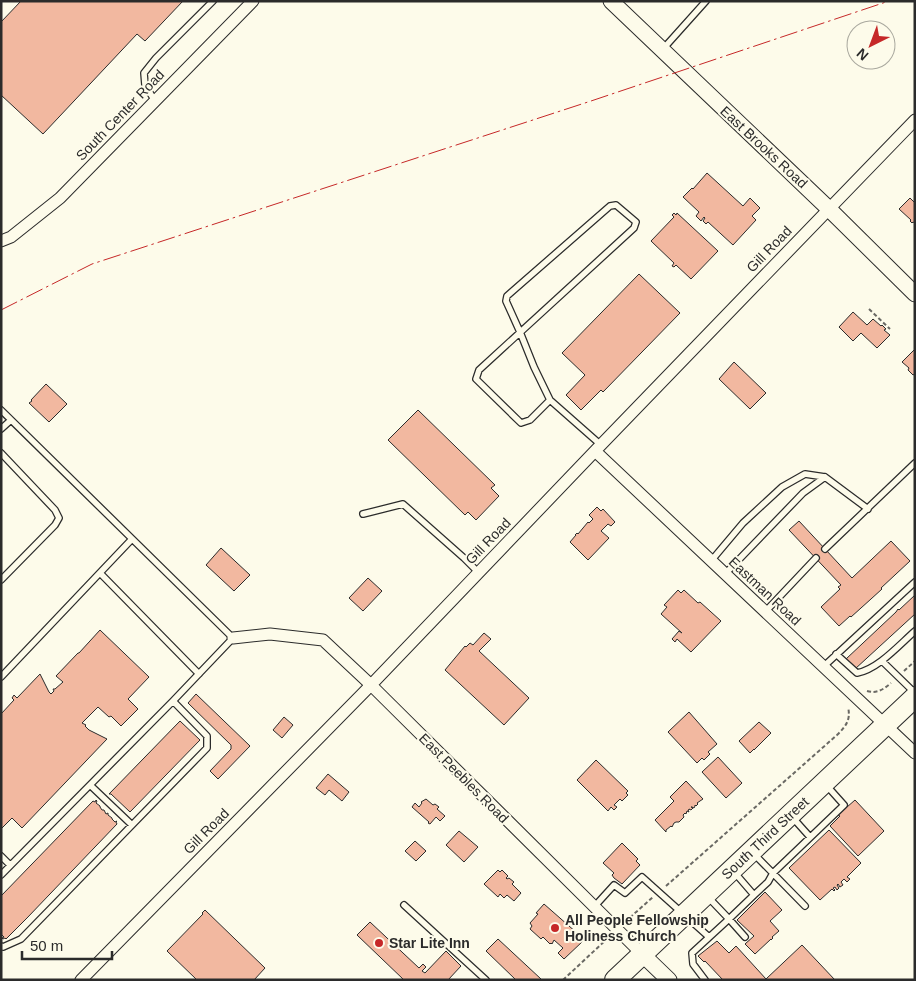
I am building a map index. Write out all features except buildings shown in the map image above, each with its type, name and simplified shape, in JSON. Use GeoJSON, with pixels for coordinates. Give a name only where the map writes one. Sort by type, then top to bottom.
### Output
{"type":"FeatureCollection","features":[{"type":"Feature","properties":{"kind":"highway","name":"South Third Street"},"geometry":{"type":"LineString","coordinates":[[615,980],[915,695]]}},
{"type":"Feature","properties":{"kind":"main road","name":"East Brooks Road"},"geometry":{"type":"LineString","coordinates":[[610,1],[829,208],[915,294]]}},
{"type":"Feature","properties":{"kind":"main road","name":"East Peebles Road"},"geometry":{"type":"LineString","coordinates":[[642,954],[669,980]]}},
{"type":"Feature","properties":{"kind":"street","name":"South Center Road"},"geometry":{"type":"LineString","coordinates":[[1,241],[11,237],[60,198],[253,1]]}},
{"type":"Feature","properties":{"kind":"street","name":"Gill Road"},"geometry":{"type":"LineString","coordinates":[[81,980],[371,685],[915,120]]}},
{"type":"Feature","properties":{"kind":"street","name":"Eastman Road"},"geometry":{"type":"LineString","coordinates":[[598,448],[724,574],[915,753]]}},
{"type":"Feature","properties":{"kind":"street","name":"East Peebles Road"},"geometry":{"type":"LineString","coordinates":[[233,638],[270,634],[323,640],[371,685],[642,954]]}},
{"type":"Feature","properties":{"kind":"lane"},"geometry":{"type":"LineString","coordinates":[[155,101],[145,85],[144,73],[156,58],[213,1]]}},
{"type":"Feature","properties":{"kind":"lane"},"geometry":{"type":"LineString","coordinates":[[662,50],[706,1]]}},
{"type":"Feature","properties":{"kind":"lane"},"geometry":{"type":"LineString","coordinates":[[550,400],[530,420],[521,423],[476,379],[478,370],[520,332],[634,228],[636,222],[616,205],[610,206],[507,296],[506,301],[520,332],[534,368],[550,400],[598,448]]}},
{"type":"Feature","properties":{"kind":"lane"},"geometry":{"type":"LineString","coordinates":[[1,410],[233,638],[1,874]]}},
{"type":"Feature","properties":{"kind":"lane"},"geometry":{"type":"LineString","coordinates":[[1,428],[11,420]]}},
{"type":"Feature","properties":{"kind":"lane"},"geometry":{"type":"LineString","coordinates":[[1,453],[55,510],[59,518],[56,525],[1,580]]}},
{"type":"Feature","properties":{"kind":"lane"},"geometry":{"type":"LineString","coordinates":[[825,548],[915,463]]}},
{"type":"Feature","properties":{"kind":"lane"},"geometry":{"type":"LineString","coordinates":[[711,561],[743,523],[782,487],[805,474],[825,477],[868,509]]}},
{"type":"Feature","properties":{"kind":"lane"},"geometry":{"type":"LineString","coordinates":[[724,574],[803,492],[825,477]]}},
{"type":"Feature","properties":{"kind":"lane"},"geometry":{"type":"LineString","coordinates":[[363,514],[403,504],[479,572]]}},
{"type":"Feature","properties":{"kind":"lane"},"geometry":{"type":"LineString","coordinates":[[1,677],[132,539]]}},
{"type":"Feature","properties":{"kind":"lane"},"geometry":{"type":"LineString","coordinates":[[764,612],[816,558]]}},
{"type":"Feature","properties":{"kind":"lane"},"geometry":{"type":"LineString","coordinates":[[100,573],[199,674]]}},
{"type":"Feature","properties":{"kind":"lane"},"geometry":{"type":"LineString","coordinates":[[823,667],[915,582]]}},
{"type":"Feature","properties":{"kind":"lane"},"geometry":{"type":"LineString","coordinates":[[836,654],[856,674],[866,672],[882,661],[915,631]]}},
{"type":"Feature","properties":{"kind":"lane"},"geometry":{"type":"LineString","coordinates":[[882,661],[915,695]]}},
{"type":"Feature","properties":{"kind":"lane"},"geometry":{"type":"LineString","coordinates":[[1,946],[3,947],[21,939],[207,748],[207,736],[173,701]]}},
{"type":"Feature","properties":{"kind":"lane"},"geometry":{"type":"LineString","coordinates":[[705,980],[693,964],[692,953],[768,882],[773,873],[844,804],[824,783]]}},
{"type":"Feature","properties":{"kind":"lane"},"geometry":{"type":"LineString","coordinates":[[90,785],[132,825]]}},
{"type":"Feature","properties":{"kind":"lane"},"geometry":{"type":"LineString","coordinates":[[790,815],[810,837]]}},
{"type":"Feature","properties":{"kind":"lane"},"geometry":{"type":"LineString","coordinates":[[752,851],[804,906]]}},
{"type":"Feature","properties":{"kind":"lane"},"geometry":{"type":"LineString","coordinates":[[1,856],[10,865]]}},
{"type":"Feature","properties":{"kind":"lane"},"geometry":{"type":"LineString","coordinates":[[732,870],[754,895]]}},
{"type":"Feature","properties":{"kind":"lane"},"geometry":{"type":"LineString","coordinates":[[594,907],[614,885],[625,893],[642,877],[709,938]]}},
{"type":"Feature","properties":{"kind":"lane"},"geometry":{"type":"LineString","coordinates":[[705,894],[745,937]]}},
{"type":"Feature","properties":{"kind":"lane"},"geometry":{"type":"LineString","coordinates":[[404,905],[486,980]]}},
{"type":"Feature","properties":{"kind":"path"},"geometry":{"type":"LineString","coordinates":[[869,309],[890,329]]}},
{"type":"Feature","properties":{"kind":"path"},"geometry":{"type":"LineString","coordinates":[[562,980],[837,735],[848,722],[850,714],[848,706]]}},
{"type":"Feature","properties":{"kind":"power"},"geometry":{"type":"LineString","coordinates":[[1,310],[92,264],[591,101],[889,1]]}},
{"type":"Feature","properties":{"kind":"place","name":"All People Fellowship Holiness Church"},"geometry":{"type":"Point","coordinates":[555,928]}},
{"type":"Feature","properties":{"kind":"place","name":"Star Lite Inn"},"geometry":{"type":"Point","coordinates":[379,943]}}]}
